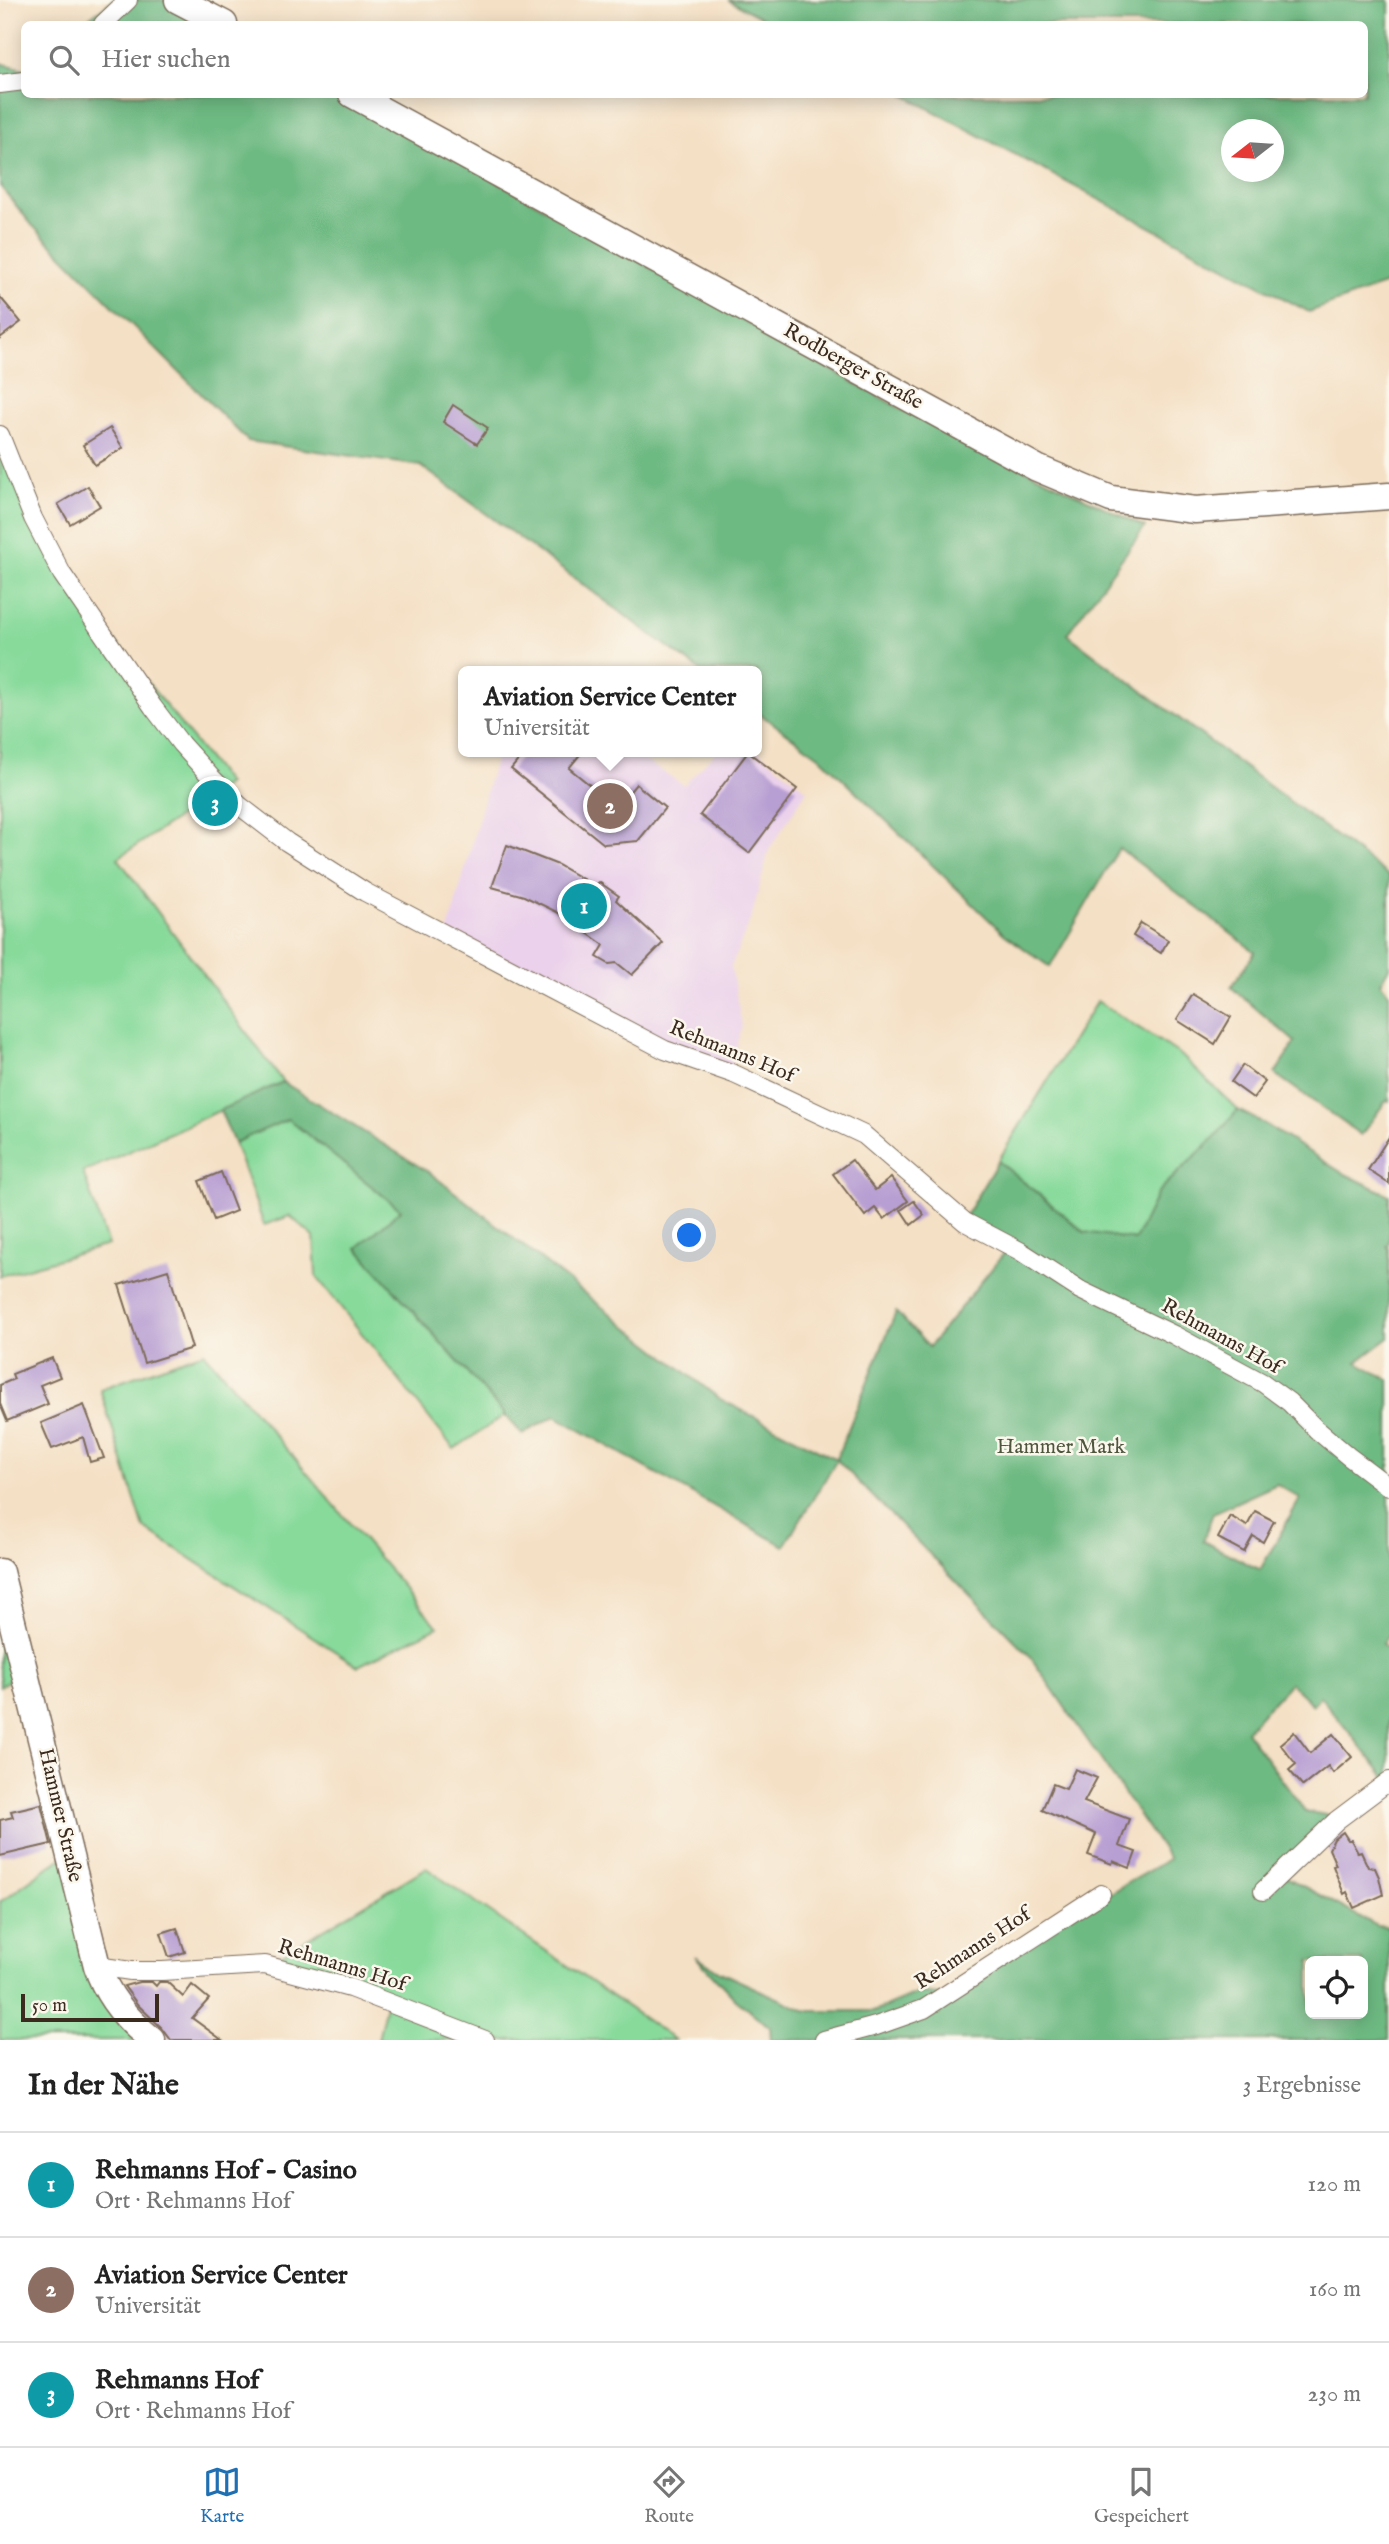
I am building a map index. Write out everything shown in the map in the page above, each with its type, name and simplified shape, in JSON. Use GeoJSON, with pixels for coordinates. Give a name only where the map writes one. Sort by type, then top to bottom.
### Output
{"type":"FeatureCollection","features":[{"type":"Feature","properties":{"kind":"street"},"geometry":{"type":"LineString","coordinates":[[106,21],[128,0]]}},
{"type":"Feature","properties":{"kind":"street"},"geometry":{"type":"LineString","coordinates":[[178,0],[218,21]]}},
{"type":"Feature","properties":{"kind":"street"},"geometry":{"type":"LineString","coordinates":[[0,84],[21,81]]}},
{"type":"Feature","properties":{"kind":"street","name":"Rodberger Straße"},"geometry":{"type":"LineString","coordinates":[[359,98],[1037,468],[1111,499],[1195,510],[1389,496]]}},
{"type":"Feature","properties":{"kind":"street","name":"Rehmanns Hof"},"geometry":{"type":"LineString","coordinates":[[0,435],[46,546],[62,574],[153,707],[210,776],[240,806],[287,842],[389,905],[665,1050],[734,1074],[863,1135],[965,1222],[1020,1251],[1080,1290],[1174,1335],[1263,1383],[1289,1402],[1348,1456],[1389,1487]]}},
{"type":"Feature","properties":{"kind":"street","name":"Hammer Straße"},"geometry":{"type":"LineString","coordinates":[[0,1572],[97,1966],[107,1992],[120,2010],[152,2040]]}},
{"type":"Feature","properties":{"kind":"street"},"geometry":{"type":"LineString","coordinates":[[1263,1891],[1338,1820],[1389,1781]]}},
{"type":"Feature","properties":{"kind":"street","name":"Rehmanns Hof"},"geometry":{"type":"LineString","coordinates":[[824,2040],[877,2026],[924,2009],[1101,1894]]}},
{"type":"Feature","properties":{"kind":"street","name":"Rehmanns Hof"},"geometry":{"type":"LineString","coordinates":[[97,1966],[131,1971],[162,1971],[265,1965],[350,1988],[485,2040]]}},
{"type":"Feature","properties":{"kind":"shaded area"},"geometry":{"type":"Polygon","coordinates":[[[762,754],[807,790],[769,850],[752,915],[731,967],[742,1026],[731,1067],[698,1058],[448,931],[496,757],[639,757],[684,785],[711,757],[762,757],[762,754]]]}},
{"type":"Feature","properties":{"kind":"green space"},"geometry":{"type":"Polygon","coordinates":[[[113,0],[177,0],[216,21],[85,21],[113,0]]]}},
{"type":"Feature","properties":{"kind":"green space"},"geometry":{"type":"Polygon","coordinates":[[[728,0],[1389,0],[1389,283],[1309,312],[910,98],[1368,98],[1368,21],[767,21],[728,0]]]}},
{"type":"Feature","properties":{"kind":"green space"},"geometry":{"type":"Polygon","coordinates":[[[0,63],[21,68],[21,98],[349,98],[903,410],[1145,527],[1067,634],[1389,876],[1389,967],[1381,983],[1389,994],[1389,1102],[1386,1101],[1361,1135],[1275,1074],[1295,1042],[1231,987],[1255,952],[1119,848],[1050,967],[1004,934],[819,756],[762,716],[762,666],[694,666],[421,466],[248,441],[32,225],[0,186],[0,63]]]}},
{"type":"Feature","properties":{"kind":"green space"},"geometry":{"type":"Polygon","coordinates":[[[0,451],[68,582],[228,784],[118,858],[283,1082],[83,1172],[108,1245],[0,1276],[0,451]]]}},
{"type":"Feature","properties":{"kind":"green space"},"geometry":{"type":"Polygon","coordinates":[[[1097,1001],[1181,1055],[1238,1110],[1215,1137],[1158,1192],[1136,1240],[1085,1232],[998,1161],[1097,1001]]]}},
{"type":"Feature","properties":{"kind":"green space","name":"Hammer Mark"},"geometry":{"type":"Polygon","coordinates":[[[283,1082],[430,1173],[720,1399],[836,1459],[896,1312],[929,1347],[1010,1246],[964,1218],[998,1161],[1084,1232],[1135,1240],[1158,1192],[1215,1137],[1238,1110],[1341,1172],[1389,1195],[1389,1338],[1357,1362],[1389,1380],[1389,1634],[1382,1644],[1389,1649],[1389,1786],[1343,1821],[1286,1877],[1377,1926],[1389,1927],[1389,2040],[771,2040],[770,2027],[736,2000],[695,1956],[720,1972],[806,2011],[876,2011],[918,1993],[952,1996],[1033,1937],[1169,1859],[1029,1655],[837,1460],[784,1546],[555,1416],[522,1434],[357,1248],[401,1210],[288,1119],[234,1143],[220,1110],[283,1082]],[[1277,1484],[1213,1513],[1203,1541],[1260,1570],[1300,1499],[1277,1484]],[[1290,1683],[1246,1731],[1305,1811],[1335,1817],[1387,1779],[1320,1696],[1313,1705],[1290,1683]]]}},
{"type":"Feature","properties":{"kind":"green space"},"geometry":{"type":"Polygon","coordinates":[[[288,1118],[401,1210],[357,1248],[505,1415],[454,1449],[316,1276],[314,1237],[290,1216],[264,1225],[234,1143],[288,1118]]]}},
{"type":"Feature","properties":{"kind":"green space"},"geometry":{"type":"Polygon","coordinates":[[[204,1352],[438,1627],[358,1666],[144,1528],[100,1389],[204,1352]]]}},
{"type":"Feature","properties":{"kind":"green space"},"geometry":{"type":"Polygon","coordinates":[[[8,1627],[18,1675],[0,1686],[0,1630],[8,1627]]]}},
{"type":"Feature","properties":{"kind":"green space"},"geometry":{"type":"Polygon","coordinates":[[[62,1857],[136,2040],[0,2040],[0,1902],[62,1857]]]}},
{"type":"Feature","properties":{"kind":"green space"},"geometry":{"type":"Polygon","coordinates":[[[426,1868],[675,2040],[378,2040],[388,1995],[276,1958],[426,1868]]]}},
{"type":"Feature","properties":{"kind":"building"},"geometry":{"type":"Polygon","coordinates":[[[0,297],[21,322],[0,338],[0,297]]]}},
{"type":"Feature","properties":{"kind":"building"},"geometry":{"type":"Polygon","coordinates":[[[453,405],[488,428],[477,444],[443,422],[453,405]]]}},
{"type":"Feature","properties":{"kind":"building"},"geometry":{"type":"Polygon","coordinates":[[[110,428],[123,448],[95,465],[83,445],[110,428]]]}},
{"type":"Feature","properties":{"kind":"building"},"geometry":{"type":"Polygon","coordinates":[[[88,486],[100,506],[70,524],[58,504],[88,486]]]}},
{"type":"Feature","properties":{"kind":"building"},"geometry":{"type":"Polygon","coordinates":[[[521,757],[578,757],[569,768],[617,807],[636,784],[665,808],[638,841],[604,844],[511,769],[521,757]]]}},
{"type":"Feature","properties":{"kind":"building"},"geometry":{"type":"Polygon","coordinates":[[[744,757],[755,757],[797,789],[749,853],[700,815],[744,757]]]}},
{"type":"Feature","properties":{"kind":"building"},"geometry":{"type":"Polygon","coordinates":[[[507,845],[558,865],[595,886],[599,882],[619,896],[616,900],[663,943],[632,975],[617,963],[609,964],[597,957],[604,945],[557,912],[524,896],[492,887],[507,845]]]}},
{"type":"Feature","properties":{"kind":"building"},"geometry":{"type":"Polygon","coordinates":[[[1141,923],[1168,940],[1161,953],[1133,936],[1141,923]]]}},
{"type":"Feature","properties":{"kind":"building"},"geometry":{"type":"Polygon","coordinates":[[[1193,994],[1231,1017],[1215,1044],[1177,1020],[1193,994]]]}},
{"type":"Feature","properties":{"kind":"building"},"geometry":{"type":"Polygon","coordinates":[[[1243,1065],[1265,1082],[1253,1098],[1231,1082],[1243,1065]]]}},
{"type":"Feature","properties":{"kind":"building"},"geometry":{"type":"Polygon","coordinates":[[[1389,1137],[1389,1184],[1368,1170],[1389,1137]]]}},
{"type":"Feature","properties":{"kind":"building"},"geometry":{"type":"Polygon","coordinates":[[[852,1160],[875,1190],[891,1178],[908,1201],[884,1219],[875,1208],[865,1216],[833,1174],[852,1160]]]}},
{"type":"Feature","properties":{"kind":"building"},"geometry":{"type":"Polygon","coordinates":[[[221,1172],[236,1211],[214,1220],[199,1181],[221,1172]]]}},
{"type":"Feature","properties":{"kind":"building"},"geometry":{"type":"Polygon","coordinates":[[[914,1201],[924,1215],[911,1225],[901,1210],[914,1201]]]}},
{"type":"Feature","properties":{"kind":"building"},"geometry":{"type":"Polygon","coordinates":[[[168,1270],[192,1348],[144,1363],[119,1285],[168,1270]]]}},
{"type":"Feature","properties":{"kind":"building"},"geometry":{"type":"Polygon","coordinates":[[[52,1358],[60,1377],[40,1385],[48,1404],[7,1421],[0,1404],[0,1385],[14,1379],[12,1374],[52,1358]]]}},
{"type":"Feature","properties":{"kind":"building"},"geometry":{"type":"Polygon","coordinates":[[[84,1405],[104,1458],[90,1462],[83,1437],[52,1449],[41,1423],[84,1405]]]}},
{"type":"Feature","properties":{"kind":"building"},"geometry":{"type":"Polygon","coordinates":[[[1255,1511],[1274,1521],[1263,1542],[1253,1536],[1244,1552],[1218,1538],[1230,1516],[1247,1526],[1255,1511]]]}},
{"type":"Feature","properties":{"kind":"building"},"geometry":{"type":"Polygon","coordinates":[[[1294,1732],[1310,1753],[1333,1734],[1352,1757],[1333,1773],[1328,1766],[1303,1786],[1289,1770],[1296,1764],[1280,1744],[1294,1732]]]}},
{"type":"Feature","properties":{"kind":"building"},"geometry":{"type":"Polygon","coordinates":[[[1075,1769],[1097,1778],[1084,1802],[1129,1819],[1119,1846],[1136,1852],[1130,1868],[1088,1855],[1096,1834],[1042,1810],[1053,1784],[1066,1789],[1075,1769]]]}},
{"type":"Feature","properties":{"kind":"building"},"geometry":{"type":"Polygon","coordinates":[[[41,1804],[51,1844],[0,1856],[0,1820],[13,1817],[11,1811],[41,1804]]]}},
{"type":"Feature","properties":{"kind":"building"},"geometry":{"type":"Polygon","coordinates":[[[1343,1832],[1358,1853],[1361,1852],[1368,1867],[1375,1868],[1383,1895],[1354,1908],[1347,1892],[1344,1894],[1329,1849],[1334,1839],[1343,1832]]]}},
{"type":"Feature","properties":{"kind":"building"},"geometry":{"type":"Polygon","coordinates":[[[177,1928],[185,1952],[169,1957],[161,1933],[177,1928]]]}},
{"type":"Feature","properties":{"kind":"building"},"geometry":{"type":"Polygon","coordinates":[[[152,1982],[156,1986],[159,1982],[167,1982],[183,1997],[192,1985],[209,1999],[192,2018],[222,2040],[171,2040],[124,1986],[152,1982]]]}},
{"type":"Feature","properties":{"kind":"place","name":"Rehmanns Hof"},"geometry":{"type":"Point","coordinates":[215,803]}},
{"type":"Feature","properties":{"kind":"place","name":"Aviation Service Center"},"geometry":{"type":"Point","coordinates":[610,806]}},
{"type":"Feature","properties":{"kind":"place","name":"Rehmanns Hof - Casino"},"geometry":{"type":"Point","coordinates":[584,906]}}]}
